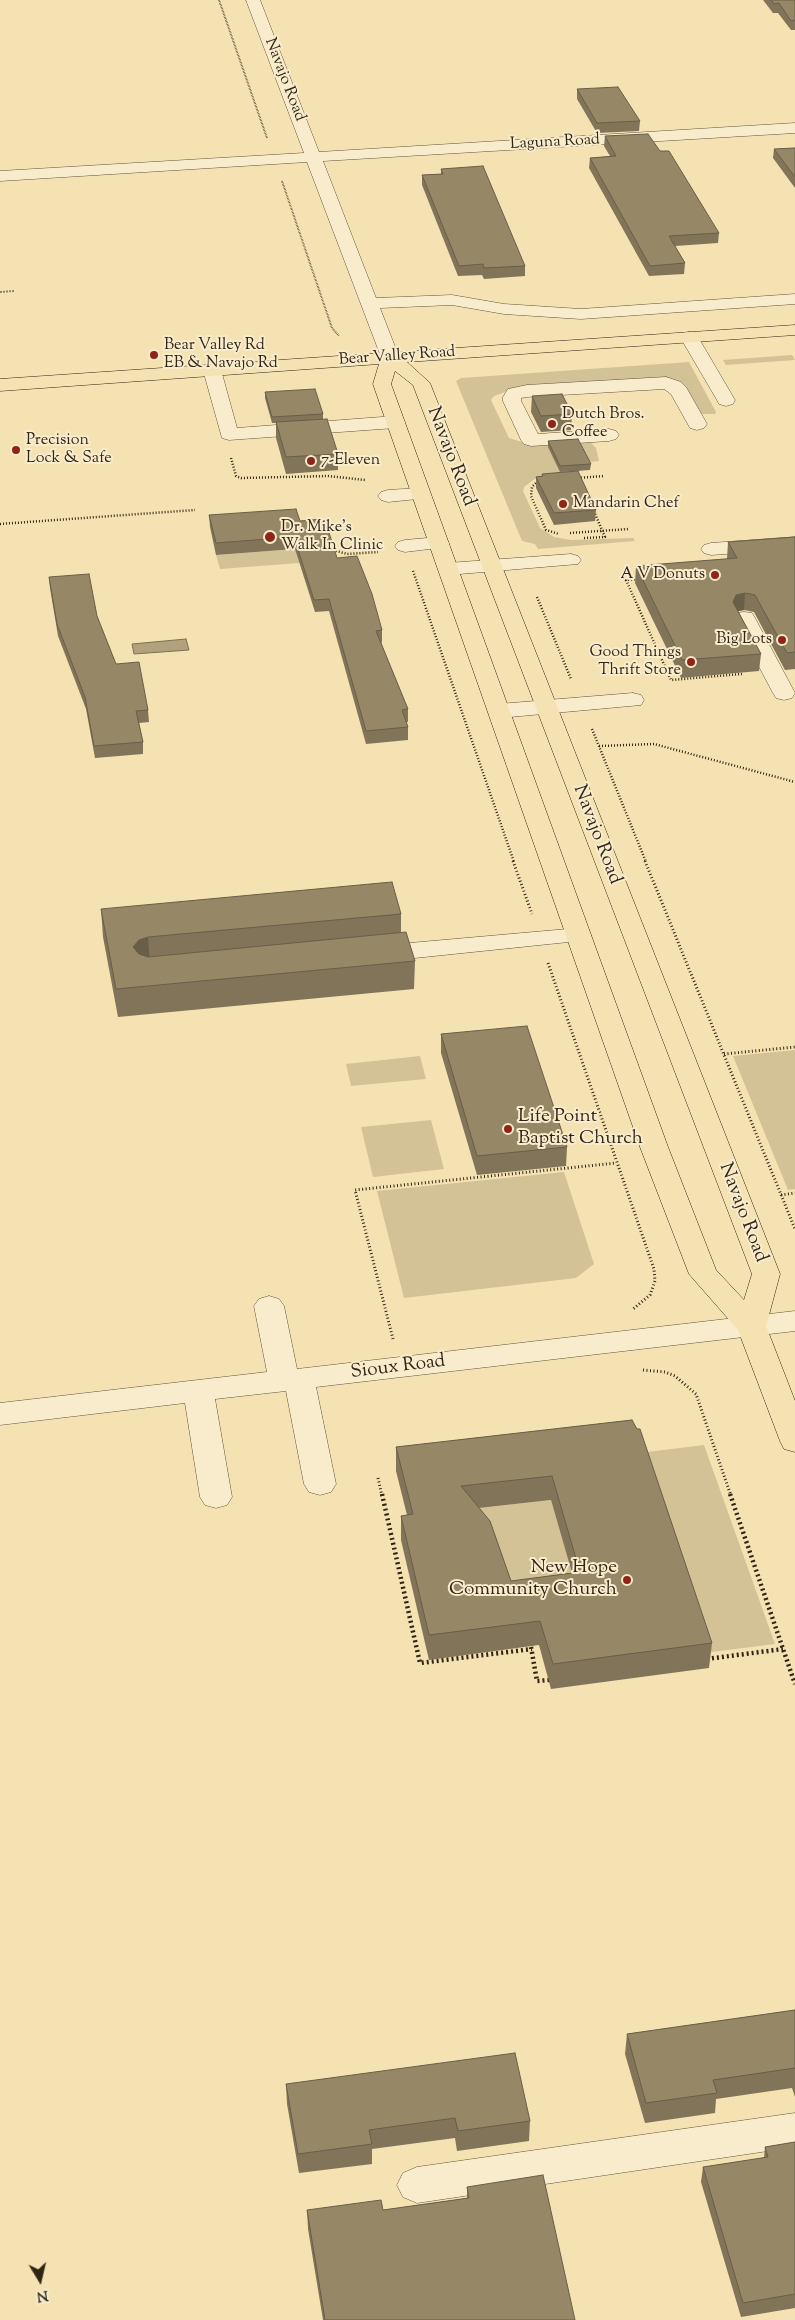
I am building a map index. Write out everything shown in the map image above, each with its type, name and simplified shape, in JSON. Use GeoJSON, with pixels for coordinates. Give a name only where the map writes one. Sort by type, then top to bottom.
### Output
{"type":"FeatureCollection","features":[{"type":"Feature","properties":{"kind":"main road","name":"Bear Valley Road"},"geometry":{"type":"LineString","coordinates":[[0,385],[795,330]]}},
{"type":"Feature","properties":{"kind":"main road","name":"Navajo Road"},"geometry":{"type":"LineString","coordinates":[[752,1326],[766,1274],[421,382],[390,357],[382,384],[654,1146],[703,1274],[752,1326],[795,1441]]}},
{"type":"Feature","properties":{"kind":"street","name":"Navajo Road"},"geometry":{"type":"LineString","coordinates":[[253,0],[390,357]]}},
{"type":"Feature","properties":{"kind":"street","name":"Laguna Road"},"geometry":{"type":"LineString","coordinates":[[0,176],[795,128]]}},
{"type":"Feature","properties":{"kind":"street"},"geometry":{"type":"LineString","coordinates":[[370,303],[452,300],[504,309],[581,314],[795,299]]}},
{"type":"Feature","properties":{"kind":"street"},"geometry":{"type":"LineString","coordinates":[[689,337],[726,400]]}},
{"type":"Feature","properties":{"kind":"street"},"geometry":{"type":"LineString","coordinates":[[212,370],[229,434],[395,422]]}},
{"type":"Feature","properties":{"kind":"street"},"geometry":{"type":"LineString","coordinates":[[614,439],[531,440],[514,407],[512,401],[515,393],[666,383],[680,391],[697,424]]}},
{"type":"Feature","properties":{"kind":"street"},"geometry":{"type":"LineString","coordinates":[[514,407],[527,400],[640,393],[660,396],[665,403]]}},
{"type":"Feature","properties":{"kind":"street"},"geometry":{"type":"LineString","coordinates":[[388,496],[420,494]]}},
{"type":"Feature","properties":{"kind":"street"},"geometry":{"type":"LineString","coordinates":[[405,548],[439,543]]}},
{"type":"Feature","properties":{"kind":"street"},"geometry":{"type":"LineString","coordinates":[[712,549],[795,543]]}},
{"type":"Feature","properties":{"kind":"street"},"geometry":{"type":"LineString","coordinates":[[448,570],[571,560]]}},
{"type":"Feature","properties":{"kind":"street"},"geometry":{"type":"LineString","coordinates":[[744,618],[784,693]]}},
{"type":"Feature","properties":{"kind":"street"},"geometry":{"type":"LineString","coordinates":[[499,712],[633,700]]}},
{"type":"Feature","properties":{"kind":"street"},"geometry":{"type":"LineString","coordinates":[[355,956],[579,936]]}},
{"type":"Feature","properties":{"kind":"street"},"geometry":{"type":"LineString","coordinates":[[269,1306],[320,1484]]}},
{"type":"Feature","properties":{"kind":"street","name":"Sioux Road"},"geometry":{"type":"LineString","coordinates":[[0,1414],[795,1321]]}},
{"type":"Feature","properties":{"kind":"street"},"geometry":{"type":"LineString","coordinates":[[198,1391],[216,1497]]}},
{"type":"Feature","properties":{"kind":"street"},"geometry":{"type":"LineString","coordinates":[[417,2185],[795,2130]]}},
{"type":"Feature","properties":{"kind":"path"},"geometry":{"type":"LineString","coordinates":[[0,292],[14,291]]}},
{"type":"Feature","properties":{"kind":"path"},"geometry":{"type":"LineString","coordinates":[[229,452],[236,476],[241,478],[328,476],[373,480]]}},
{"type":"Feature","properties":{"kind":"path"},"geometry":{"type":"LineString","coordinates":[[581,484],[577,476],[604,476]]}},
{"type":"Feature","properties":{"kind":"path"},"geometry":{"type":"LineString","coordinates":[[545,478],[532,487],[531,496],[546,530],[558,534],[629,529]]}},
{"type":"Feature","properties":{"kind":"path"},"geometry":{"type":"LineString","coordinates":[[576,539],[605,537],[592,507]]}},
{"type":"Feature","properties":{"kind":"path"},"geometry":{"type":"LineString","coordinates":[[0,524],[196,510]]}},
{"type":"Feature","properties":{"kind":"path"},"geometry":{"type":"LineString","coordinates":[[332,548],[337,552],[348,554],[405,548],[655,1275],[650,1296],[628,1312]]}},
{"type":"Feature","properties":{"kind":"path"},"geometry":{"type":"LineString","coordinates":[[644,578],[626,580],[671,680],[748,674]]}},
{"type":"Feature","properties":{"kind":"path"},"geometry":{"type":"LineString","coordinates":[[599,746],[654,744],[795,782]]}},
{"type":"Feature","properties":{"kind":"path"},"geometry":{"type":"LineString","coordinates":[[724,1054],[795,1046]]}},
{"type":"Feature","properties":{"kind":"path"},"geometry":{"type":"LineString","coordinates":[[394,1342],[355,1190],[616,1163]]}},
{"type":"Feature","properties":{"kind":"path"},"geometry":{"type":"LineString","coordinates":[[781,1195],[795,1194]]}},
{"type":"Feature","properties":{"kind":"path"},"geometry":{"type":"LineString","coordinates":[[384,1343],[401,1341]]}},
{"type":"Feature","properties":{"kind":"path"},"geometry":{"type":"LineString","coordinates":[[659,1372],[670,1374],[683,1381],[693,1390],[698,1400],[795,1684]]}},
{"type":"Feature","properties":{"kind":"path"},"geometry":{"type":"LineString","coordinates":[[378,1478],[420,1663],[532,1649]]}},
{"type":"Feature","properties":{"kind":"path"},"geometry":{"type":"LineString","coordinates":[[530,1640],[537,1681],[549,1680]]}},
{"type":"Feature","properties":{"kind":"path"},"geometry":{"type":"LineString","coordinates":[[706,1659],[783,1649]]}},
{"type":"Feature","properties":{"kind":"shaded area"},"geometry":{"type":"Polygon","coordinates":[[[792,355],[795,360],[726,365],[723,360],[792,355]]]}},
{"type":"Feature","properties":{"kind":"shaded area"},"geometry":{"type":"Polygon","coordinates":[[[689,362],[716,412],[715,414],[701,414],[684,389],[514,389],[494,396],[491,400],[509,438],[529,444],[588,440],[596,448],[599,461],[579,463],[582,471],[546,474],[524,487],[523,491],[540,528],[554,537],[571,540],[633,538],[635,541],[538,549],[535,544],[522,541],[456,381],[461,378],[689,362]]]}},
{"type":"Feature","properties":{"kind":"shaded area"},"geometry":{"type":"Polygon","coordinates":[[[296,549],[300,563],[220,569],[216,555],[296,549]]]}},
{"type":"Feature","properties":{"kind":"shaded area"},"geometry":{"type":"Polygon","coordinates":[[[186,639],[189,650],[134,654],[132,644],[186,639]]]}},
{"type":"Feature","properties":{"kind":"shaded area"},"geometry":{"type":"Polygon","coordinates":[[[795,1050],[795,1189],[788,1190],[733,1056],[795,1050]]]}},
{"type":"Feature","properties":{"kind":"shaded area"},"geometry":{"type":"Polygon","coordinates":[[[420,1056],[426,1079],[351,1086],[346,1064],[420,1056]]]}},
{"type":"Feature","properties":{"kind":"shaded area"},"geometry":{"type":"Polygon","coordinates":[[[431,1120],[444,1169],[373,1177],[361,1127],[431,1120]]]}},
{"type":"Feature","properties":{"kind":"shaded area"},"geometry":{"type":"Polygon","coordinates":[[[564,1172],[594,1264],[576,1278],[404,1298],[377,1191],[564,1172]]]}},
{"type":"Feature","properties":{"kind":"shaded area"},"geometry":{"type":"Polygon","coordinates":[[[704,1445],[775,1644],[704,1653],[639,1453],[704,1445]]]}},
{"type":"Feature","properties":{"kind":"shaded area"},"geometry":{"type":"Polygon","coordinates":[[[551,1500],[579,1597],[511,1607],[471,1509],[551,1500]]]}},
{"type":"Feature","properties":{"kind":"building"},"geometry":{"type":"Polygon","coordinates":[[[771,0],[795,0],[795,20],[791,21],[779,3],[774,4],[771,0]]]}},
{"type":"Feature","properties":{"kind":"building"},"geometry":{"type":"Polygon","coordinates":[[[618,87],[640,121],[597,123],[577,89],[618,87]]]}},
{"type":"Feature","properties":{"kind":"building"},"geometry":{"type":"Polygon","coordinates":[[[648,134],[660,151],[669,151],[719,233],[669,236],[685,263],[650,266],[590,158],[616,156],[605,136],[648,134]]]}},
{"type":"Feature","properties":{"kind":"building"},"geometry":{"type":"Polygon","coordinates":[[[795,148],[795,177],[774,149],[795,148]]]}},
{"type":"Feature","properties":{"kind":"building"},"geometry":{"type":"Polygon","coordinates":[[[483,166],[525,266],[484,268],[483,264],[459,266],[422,175],[443,174],[441,169],[483,166]]]}},
{"type":"Feature","properties":{"kind":"building"},"geometry":{"type":"Polygon","coordinates":[[[315,389],[323,414],[272,417],[265,392],[315,389]]]}},
{"type":"Feature","properties":{"kind":"building"},"geometry":{"type":"Polygon","coordinates":[[[562,394],[572,414],[541,416],[532,396],[562,394]]]}},
{"type":"Feature","properties":{"kind":"building"},"geometry":{"type":"Polygon","coordinates":[[[327,419],[338,454],[286,457],[276,422],[327,419]]]}},
{"type":"Feature","properties":{"kind":"building"},"geometry":{"type":"Polygon","coordinates":[[[578,439],[591,464],[560,466],[548,441],[578,439]]]}},
{"type":"Feature","properties":{"kind":"building"},"geometry":{"type":"Polygon","coordinates":[[[578,471],[596,510],[554,513],[536,477],[543,476],[542,474],[578,471]]]}},
{"type":"Feature","properties":{"kind":"building"},"geometry":{"type":"Polygon","coordinates":[[[296,509],[300,521],[322,519],[326,523],[337,558],[357,556],[372,594],[382,630],[376,631],[408,709],[402,710],[408,727],[366,731],[329,599],[314,600],[294,537],[216,543],[209,515],[296,509]]]}},
{"type":"Feature","properties":{"kind":"building"},"geometry":{"type":"Polygon","coordinates":[[[795,537],[795,652],[787,653],[755,595],[745,593],[736,595],[733,602],[761,654],[682,660],[636,566],[737,558],[728,542],[795,537]]]}},
{"type":"Feature","properties":{"kind":"building"},"geometry":{"type":"Polygon","coordinates":[[[89,574],[97,616],[116,664],[139,662],[148,710],[136,711],[143,742],[94,746],[85,697],[57,624],[49,577],[89,574]]]}},
{"type":"Feature","properties":{"kind":"building"},"geometry":{"type":"Polygon","coordinates":[[[392,882],[401,914],[148,937],[139,940],[133,947],[139,954],[148,957],[406,932],[415,961],[116,989],[101,909],[392,882]]]}},
{"type":"Feature","properties":{"kind":"building","name":"Life Point Baptist Church"},"geometry":{"type":"Polygon","coordinates":[[[527,1026],[567,1147],[477,1156],[441,1034],[527,1026]]]}},
{"type":"Feature","properties":{"kind":"building","name":"New Hope Community Church"},"geometry":{"type":"Polygon","coordinates":[[[632,1420],[637,1429],[640,1429],[712,1643],[553,1664],[540,1621],[429,1635],[401,1516],[413,1514],[396,1447],[632,1420]],[[552,1476],[461,1486],[490,1521],[511,1581],[580,1572],[552,1476]]]}},
{"type":"Feature","properties":{"kind":"building"},"geometry":{"type":"Polygon","coordinates":[[[795,2010],[795,2068],[713,2080],[717,2093],[646,2103],[627,2034],[795,2010]]]}},
{"type":"Feature","properties":{"kind":"building"},"geometry":{"type":"Polygon","coordinates":[[[515,2053],[530,2121],[458,2131],[455,2118],[369,2130],[372,2144],[298,2154],[286,2084],[515,2053]]]}},
{"type":"Feature","properties":{"kind":"building"},"geometry":{"type":"Polygon","coordinates":[[[795,2142],[795,2294],[743,2303],[703,2167],[768,2157],[765,2147],[795,2142]]]}},
{"type":"Feature","properties":{"kind":"building"},"geometry":{"type":"Polygon","coordinates":[[[543,2175],[575,2320],[325,2320],[307,2210],[381,2200],[383,2210],[469,2198],[467,2187],[543,2175]]]}},
{"type":"Feature","properties":{"kind":"place","name":"Bear Valley Rd EB & Navajo Rd"},"geometry":{"type":"Point","coordinates":[154,355]}},
{"type":"Feature","properties":{"kind":"place","name":"Dutch Bros. Coffee"},"geometry":{"type":"Point","coordinates":[552,424]}},
{"type":"Feature","properties":{"kind":"place","name":"Precision Lock & Safe"},"geometry":{"type":"Point","coordinates":[16,450]}},
{"type":"Feature","properties":{"kind":"place","name":"7-Eleven"},"geometry":{"type":"Point","coordinates":[311,461]}},
{"type":"Feature","properties":{"kind":"place","name":"Mandarin Chef"},"geometry":{"type":"Point","coordinates":[563,504]}},
{"type":"Feature","properties":{"kind":"place","name":"Dr. Mike's Walk In Clinic"},"geometry":{"type":"Point","coordinates":[270,537]}},
{"type":"Feature","properties":{"kind":"place","name":"A V Donuts"},"geometry":{"type":"Point","coordinates":[715,575]}},
{"type":"Feature","properties":{"kind":"place","name":"Big Lots"},"geometry":{"type":"Point","coordinates":[782,640]}},
{"type":"Feature","properties":{"kind":"place","name":"Good Things Thrift Store"},"geometry":{"type":"Point","coordinates":[691,662]}},
{"type":"Feature","properties":{"kind":"place","name":"Life Point Baptist Church"},"geometry":{"type":"Point","coordinates":[508,1129]}},
{"type":"Feature","properties":{"kind":"place","name":"New Hope Community Church"},"geometry":{"type":"Point","coordinates":[627,1580]}}]}
